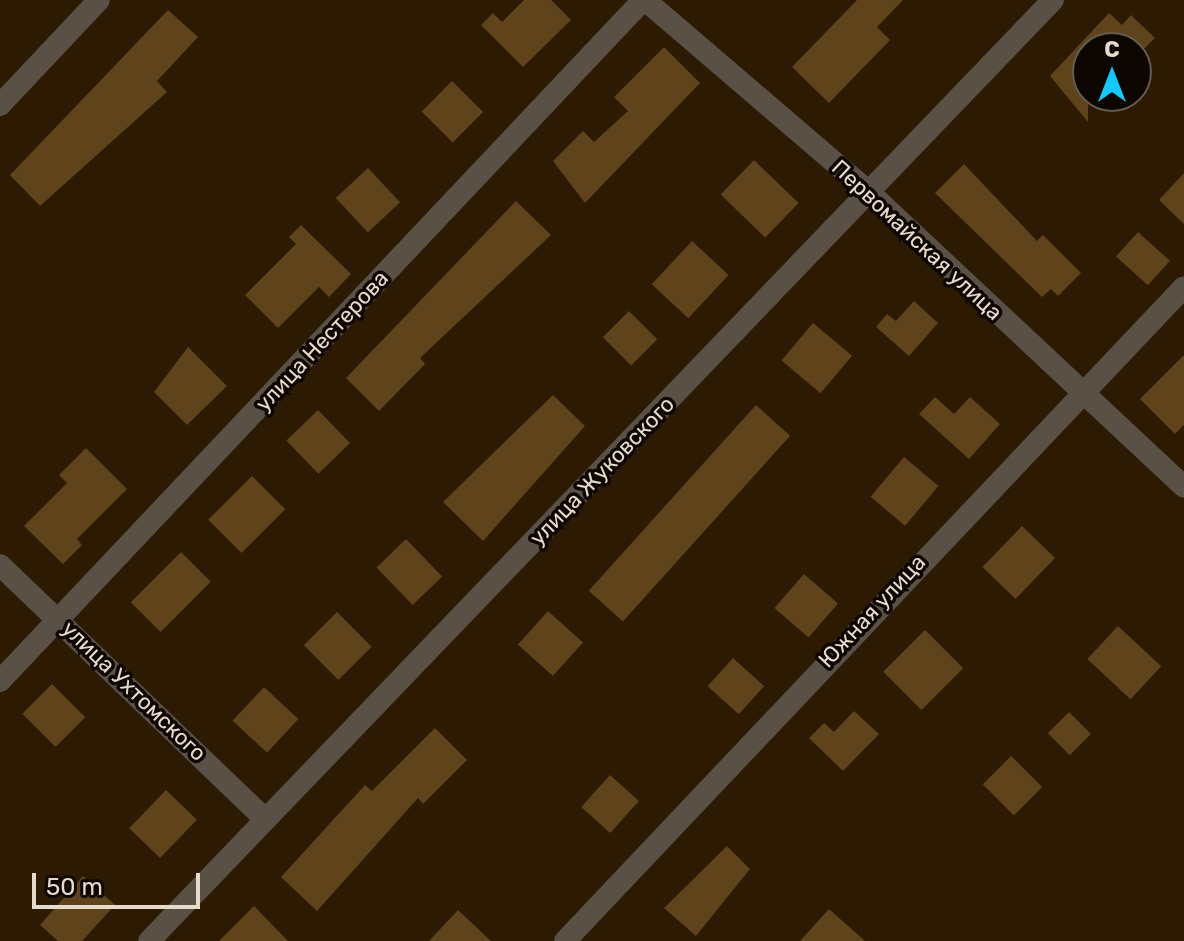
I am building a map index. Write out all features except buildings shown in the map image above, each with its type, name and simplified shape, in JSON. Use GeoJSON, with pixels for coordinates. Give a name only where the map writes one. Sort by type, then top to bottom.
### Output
{"type":"FeatureCollection","features":[{"type":"Feature","properties":{"kind":"street"},"geometry":{"type":"LineString","coordinates":[[0,105],[99,0]]}},
{"type":"Feature","properties":{"kind":"street","name":"Первомайская улица"},"geometry":{"type":"LineString","coordinates":[[644,0],[870,193],[1080,394],[1184,487]]}},
{"type":"Feature","properties":{"kind":"street","name":"улица Нестерова"},"geometry":{"type":"LineString","coordinates":[[0,681],[644,0]]}},
{"type":"Feature","properties":{"kind":"street","name":"улица Жуковского"},"geometry":{"type":"LineString","coordinates":[[149,941],[1053,0]]}},
{"type":"Feature","properties":{"kind":"street","name":"Южная улица"},"geometry":{"type":"LineString","coordinates":[[565,941],[1184,287]]}},
{"type":"Feature","properties":{"kind":"street","name":"улица Ухтомского"},"geometry":{"type":"LineString","coordinates":[[0,565],[266,820]]}}]}
